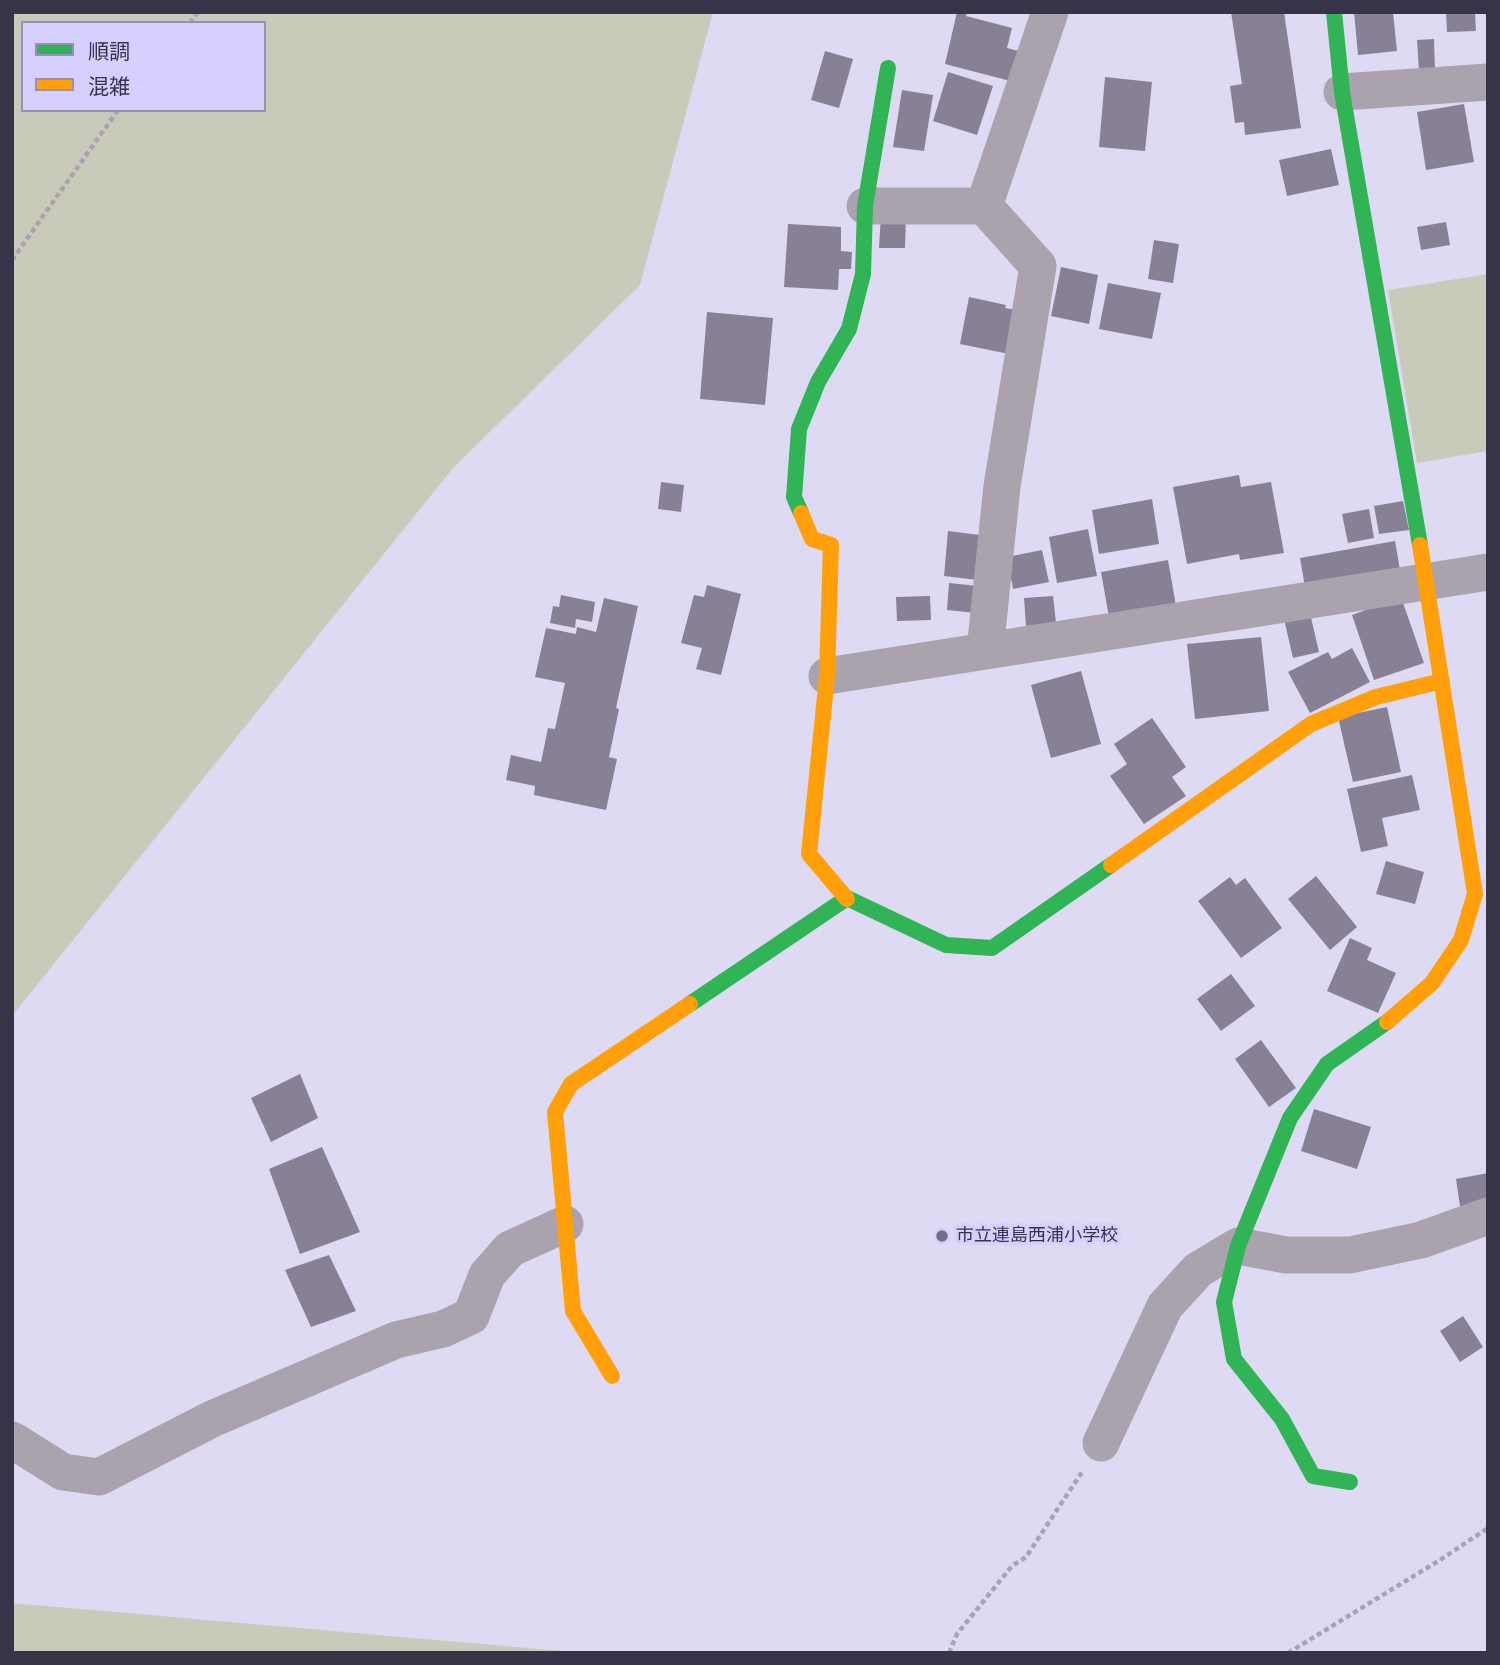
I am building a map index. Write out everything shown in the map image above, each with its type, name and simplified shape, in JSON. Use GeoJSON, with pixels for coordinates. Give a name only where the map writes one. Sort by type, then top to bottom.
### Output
{"type":"FeatureCollection","features":[{"type":"Feature","properties":{"kind":"street"},"geometry":{"type":"LineString","coordinates":[[984,206],[1050,12]]}},
{"type":"Feature","properties":{"kind":"street"},"geometry":{"type":"LineString","coordinates":[[1334,12],[1342,92],[1481,896],[1461,940],[1432,983],[1394,1017],[1327,1064],[1290,1118],[1238,1246],[1224,1302],[1234,1359],[1282,1419],[1312,1476],[1350,1482]]}},
{"type":"Feature","properties":{"kind":"street"},"geometry":{"type":"LineString","coordinates":[[888,68],[865,206],[863,274],[849,329],[818,382],[799,429],[794,496],[812,539],[831,545],[827,676],[809,855],[847,898],[946,945],[992,948],[1311,724],[1376,697],[1442,681]]}},
{"type":"Feature","properties":{"kind":"street"},"geometry":{"type":"LineString","coordinates":[[1342,92],[1488,82]]}},
{"type":"Feature","properties":{"kind":"street"},"geometry":{"type":"LineString","coordinates":[[865,206],[984,206],[1038,266],[1002,486],[985,651]]}},
{"type":"Feature","properties":{"kind":"street"},"geometry":{"type":"LineString","coordinates":[[827,676],[1488,572]]}},
{"type":"Feature","properties":{"kind":"street"},"geometry":{"type":"LineString","coordinates":[[612,1376],[573,1311],[555,1112],[571,1084],[847,898]]}},
{"type":"Feature","properties":{"kind":"street"},"geometry":{"type":"LineString","coordinates":[[1101,1443],[1165,1306],[1198,1270],[1238,1246],[1286,1255],[1350,1255],[1420,1240],[1488,1216]]}},
{"type":"Feature","properties":{"kind":"street"},"geometry":{"type":"LineString","coordinates":[[12,1440],[63,1472],[99,1477],[212,1419],[396,1340],[443,1329],[471,1317],[487,1275],[510,1249],[565,1224]]}},
{"type":"Feature","properties":{"kind":"path"},"geometry":{"type":"LineString","coordinates":[[12,260],[117,112]]}},
{"type":"Feature","properties":{"kind":"path"},"geometry":{"type":"LineString","coordinates":[[948,1653],[957,1634],[1012,1566],[1026,1557],[1101,1443]]}},
{"type":"Feature","properties":{"kind":"path"},"geometry":{"type":"LineString","coordinates":[[1287,1653],[1488,1528]]}},
{"type":"Feature","properties":{"kind":"shaded area"},"geometry":{"type":"Polygon","coordinates":[[[12,12],[713,12],[640,285],[453,468],[12,1016],[12,12]]]}},
{"type":"Feature","properties":{"kind":"shaded area"},"geometry":{"type":"Polygon","coordinates":[[[1488,274],[1488,451],[1417,463],[1388,290],[1488,274]]]}},
{"type":"Feature","properties":{"kind":"shaded area"},"geometry":{"type":"Polygon","coordinates":[[[12,1603],[585,1653],[12,1653],[12,1603]]]}},
{"type":"Feature","properties":{"kind":"building"},"geometry":{"type":"Polygon","coordinates":[[[957,12],[967,12],[966,16],[1012,28],[1007,48],[1026,53],[1018,83],[945,64],[957,12]]]}},
{"type":"Feature","properties":{"kind":"building"},"geometry":{"type":"Polygon","coordinates":[[[1231,12],[1284,12],[1301,128],[1245,135],[1244,122],[1235,123],[1230,86],[1242,84],[1231,12]]]}},
{"type":"Feature","properties":{"kind":"building"},"geometry":{"type":"Polygon","coordinates":[[[1354,12],[1393,12],[1397,51],[1358,55],[1354,12]]]}},
{"type":"Feature","properties":{"kind":"building"},"geometry":{"type":"Polygon","coordinates":[[[1446,12],[1475,12],[1476,31],[1447,32],[1446,12]]]}},
{"type":"Feature","properties":{"kind":"building"},"geometry":{"type":"Polygon","coordinates":[[[1434,39],[1435,70],[1419,71],[1417,40],[1434,39]]]}},
{"type":"Feature","properties":{"kind":"building"},"geometry":{"type":"Polygon","coordinates":[[[825,51],[853,59],[839,108],[811,100],[825,51]]]}},
{"type":"Feature","properties":{"kind":"building"},"geometry":{"type":"Polygon","coordinates":[[[948,72],[993,86],[977,135],[933,121],[948,72]]]}},
{"type":"Feature","properties":{"kind":"building"},"geometry":{"type":"Polygon","coordinates":[[[1105,77],[1152,82],[1145,151],[1099,147],[1105,77]]]}},
{"type":"Feature","properties":{"kind":"building"},"geometry":{"type":"Polygon","coordinates":[[[902,90],[933,95],[924,151],[893,147],[902,90]]]}},
{"type":"Feature","properties":{"kind":"building"},"geometry":{"type":"Polygon","coordinates":[[[1464,104],[1474,162],[1426,170],[1417,112],[1464,104]]]}},
{"type":"Feature","properties":{"kind":"building"},"geometry":{"type":"Polygon","coordinates":[[[1331,149],[1339,185],[1287,196],[1279,160],[1331,149]]]}},
{"type":"Feature","properties":{"kind":"building"},"geometry":{"type":"Polygon","coordinates":[[[881,214],[906,216],[905,248],[879,248],[881,214]]]}},
{"type":"Feature","properties":{"kind":"building"},"geometry":{"type":"Polygon","coordinates":[[[1446,222],[1450,245],[1421,250],[1417,227],[1446,222]]]}},
{"type":"Feature","properties":{"kind":"building"},"geometry":{"type":"Polygon","coordinates":[[[788,224],[841,227],[841,251],[852,252],[851,269],[839,269],[838,290],[784,287],[788,224]]]}},
{"type":"Feature","properties":{"kind":"building"},"geometry":{"type":"Polygon","coordinates":[[[1154,240],[1179,244],[1173,283],[1148,279],[1154,240]]]}},
{"type":"Feature","properties":{"kind":"building"},"geometry":{"type":"Polygon","coordinates":[[[1061,267],[1098,275],[1089,324],[1051,316],[1061,267]]]}},
{"type":"Feature","properties":{"kind":"building"},"geometry":{"type":"Polygon","coordinates":[[[1108,283],[1161,293],[1152,339],[1099,329],[1108,283]]]}},
{"type":"Feature","properties":{"kind":"building"},"geometry":{"type":"Polygon","coordinates":[[[969,297],[1028,312],[1019,356],[960,344],[969,297]]]}},
{"type":"Feature","properties":{"kind":"building"},"geometry":{"type":"Polygon","coordinates":[[[707,312],[773,318],[765,405],[700,399],[707,312]]]}},
{"type":"Feature","properties":{"kind":"building"},"geometry":{"type":"Polygon","coordinates":[[[1239,475],[1241,487],[1271,482],[1284,553],[1240,560],[1239,554],[1187,564],[1173,487],[1239,475]]]}},
{"type":"Feature","properties":{"kind":"building"},"geometry":{"type":"Polygon","coordinates":[[[661,482],[684,485],[681,512],[658,509],[661,482]]]}},
{"type":"Feature","properties":{"kind":"building"},"geometry":{"type":"Polygon","coordinates":[[[1152,499],[1159,544],[1099,554],[1092,510],[1152,499]]]}},
{"type":"Feature","properties":{"kind":"building"},"geometry":{"type":"Polygon","coordinates":[[[1403,501],[1409,530],[1379,534],[1374,506],[1403,501]]]}},
{"type":"Feature","properties":{"kind":"building"},"geometry":{"type":"Polygon","coordinates":[[[1369,509],[1374,538],[1348,543],[1342,514],[1369,509]]]}},
{"type":"Feature","properties":{"kind":"building"},"geometry":{"type":"Polygon","coordinates":[[[1088,529],[1097,576],[1057,583],[1049,537],[1088,529]]]}},
{"type":"Feature","properties":{"kind":"building"},"geometry":{"type":"Polygon","coordinates":[[[948,531],[980,535],[986,581],[944,576],[948,531]]]}},
{"type":"Feature","properties":{"kind":"building"},"geometry":{"type":"Polygon","coordinates":[[[1395,541],[1400,570],[1305,587],[1300,558],[1395,541]]]}},
{"type":"Feature","properties":{"kind":"building"},"geometry":{"type":"Polygon","coordinates":[[[1042,550],[1049,582],[1013,589],[1007,557],[1042,550]]]}},
{"type":"Feature","properties":{"kind":"building"},"geometry":{"type":"Polygon","coordinates":[[[1168,560],[1176,606],[1109,617],[1101,572],[1168,560]]]}},
{"type":"Feature","properties":{"kind":"building"},"geometry":{"type":"Polygon","coordinates":[[[949,583],[988,587],[985,614],[947,610],[949,583]]]}},
{"type":"Feature","properties":{"kind":"building"},"geometry":{"type":"Polygon","coordinates":[[[707,585],[741,594],[721,675],[696,669],[702,648],[681,643],[694,595],[704,597],[707,585]]]}},
{"type":"Feature","properties":{"kind":"building"},"geometry":{"type":"Polygon","coordinates":[[[561,595],[595,602],[592,622],[576,619],[575,628],[550,623],[553,606],[559,607],[561,595]]]}},
{"type":"Feature","properties":{"kind":"building"},"geometry":{"type":"Polygon","coordinates":[[[930,596],[931,620],[897,621],[896,597],[930,596]]]}},
{"type":"Feature","properties":{"kind":"building"},"geometry":{"type":"Polygon","coordinates":[[[1053,596],[1056,623],[1026,626],[1024,598],[1053,596]]]}},
{"type":"Feature","properties":{"kind":"building"},"geometry":{"type":"Polygon","coordinates":[[[1401,597],[1424,663],[1374,680],[1352,615],[1401,597]]]}},
{"type":"Feature","properties":{"kind":"building"},"geometry":{"type":"Polygon","coordinates":[[[604,598],[638,606],[616,708],[619,709],[609,757],[617,759],[606,810],[534,795],[535,786],[506,780],[511,755],[541,762],[548,728],[555,729],[565,683],[535,677],[546,628],[576,634],[577,627],[596,632],[604,598]]]}},
{"type":"Feature","properties":{"kind":"building"},"geometry":{"type":"Polygon","coordinates":[[[1310,613],[1319,652],[1293,658],[1284,619],[1310,613]]]}},
{"type":"Feature","properties":{"kind":"building"},"geometry":{"type":"Polygon","coordinates":[[[1261,637],[1269,711],[1195,719],[1187,644],[1261,637]]]}},
{"type":"Feature","properties":{"kind":"building"},"geometry":{"type":"Polygon","coordinates":[[[1352,648],[1370,682],[1310,713],[1288,672],[1328,652],[1332,659],[1352,648]]]}},
{"type":"Feature","properties":{"kind":"building"},"geometry":{"type":"Polygon","coordinates":[[[1081,671],[1101,744],[1051,758],[1031,685],[1081,671]]]}},
{"type":"Feature","properties":{"kind":"building"},"geometry":{"type":"Polygon","coordinates":[[[1387,707],[1401,772],[1353,782],[1338,717],[1387,707]]]}},
{"type":"Feature","properties":{"kind":"building"},"geometry":{"type":"Polygon","coordinates":[[[1152,718],[1186,767],[1172,777],[1186,796],[1144,824],[1110,776],[1127,764],[1114,744],[1152,718]]]}},
{"type":"Feature","properties":{"kind":"building"},"geometry":{"type":"Polygon","coordinates":[[[1412,775],[1420,810],[1382,818],[1388,846],[1361,852],[1347,789],[1412,775]]]}},
{"type":"Feature","properties":{"kind":"building"},"geometry":{"type":"Polygon","coordinates":[[[1386,861],[1424,872],[1415,904],[1376,894],[1386,861]]]}},
{"type":"Feature","properties":{"kind":"building"},"geometry":{"type":"Polygon","coordinates":[[[1316,876],[1357,927],[1330,950],[1288,899],[1316,876]]]}},
{"type":"Feature","properties":{"kind":"building"},"geometry":{"type":"Polygon","coordinates":[[[1230,877],[1236,885],[1245,878],[1282,928],[1241,958],[1198,901],[1230,877]]]}},
{"type":"Feature","properties":{"kind":"building"},"geometry":{"type":"Polygon","coordinates":[[[1350,938],[1372,948],[1367,960],[1396,973],[1378,1013],[1327,991],[1350,938]]]}},
{"type":"Feature","properties":{"kind":"building"},"geometry":{"type":"Polygon","coordinates":[[[1231,974],[1255,1006],[1221,1031],[1197,999],[1231,974]]]}},
{"type":"Feature","properties":{"kind":"building"},"geometry":{"type":"Polygon","coordinates":[[[1261,1040],[1296,1088],[1269,1107],[1235,1059],[1261,1040]]]}},
{"type":"Feature","properties":{"kind":"building"},"geometry":{"type":"Polygon","coordinates":[[[300,1074],[318,1118],[271,1142],[251,1098],[300,1074]]]}},
{"type":"Feature","properties":{"kind":"building"},"geometry":{"type":"Polygon","coordinates":[[[1314,1109],[1371,1127],[1357,1169],[1301,1151],[1314,1109]]]}},
{"type":"Feature","properties":{"kind":"building"},"geometry":{"type":"Polygon","coordinates":[[[322,1147],[360,1232],[300,1254],[269,1169],[322,1147]]]}},
{"type":"Feature","properties":{"kind":"building"},"geometry":{"type":"Polygon","coordinates":[[[1488,1173],[1488,1208],[1461,1213],[1456,1179],[1488,1173]]]}},
{"type":"Feature","properties":{"kind":"building"},"geometry":{"type":"Polygon","coordinates":[[[329,1255],[356,1311],[311,1327],[285,1270],[329,1255]]]}},
{"type":"Feature","properties":{"kind":"building"},"geometry":{"type":"Polygon","coordinates":[[[1463,1316],[1483,1347],[1460,1362],[1440,1331],[1463,1316]]]}},
{"type":"Feature","properties":{"kind":"traffic: fast"},"geometry":{"type":"LineString","coordinates":[[1334,12],[1342,92],[1420,545]]}},
{"type":"Feature","properties":{"kind":"traffic: fast"},"geometry":{"type":"LineString","coordinates":[[801,513],[794,497],[799,429],[818,382],[849,329],[863,274],[865,206],[888,68]]}},
{"type":"Feature","properties":{"kind":"traffic: fast"},"geometry":{"type":"LineString","coordinates":[[690,1004],[847,898],[946,945],[992,948],[1111,865]]}},
{"type":"Feature","properties":{"kind":"traffic: fast"},"geometry":{"type":"LineString","coordinates":[[1350,1482],[1313,1476],[1282,1419],[1234,1359],[1224,1302],[1238,1246],[1290,1118],[1327,1064],[1387,1022]]}},
{"type":"Feature","properties":{"kind":"traffic: slow"},"geometry":{"type":"LineString","coordinates":[[801,513],[812,539],[831,545],[827,676],[809,854],[847,899]]}},
{"type":"Feature","properties":{"kind":"traffic: slow"},"geometry":{"type":"LineString","coordinates":[[1387,1022],[1432,983],[1461,940],[1475,894],[1420,545]]}},
{"type":"Feature","properties":{"kind":"traffic: slow"},"geometry":{"type":"LineString","coordinates":[[1111,865],[1311,724],[1376,697],[1442,681]]}},
{"type":"Feature","properties":{"kind":"traffic: slow"},"geometry":{"type":"LineString","coordinates":[[612,1376],[573,1311],[555,1112],[571,1084],[690,1004]]}},
{"type":"Feature","properties":{"kind":"place","name":"市立連島西浦小学校"},"geometry":{"type":"Point","coordinates":[942,1236]}}]}
